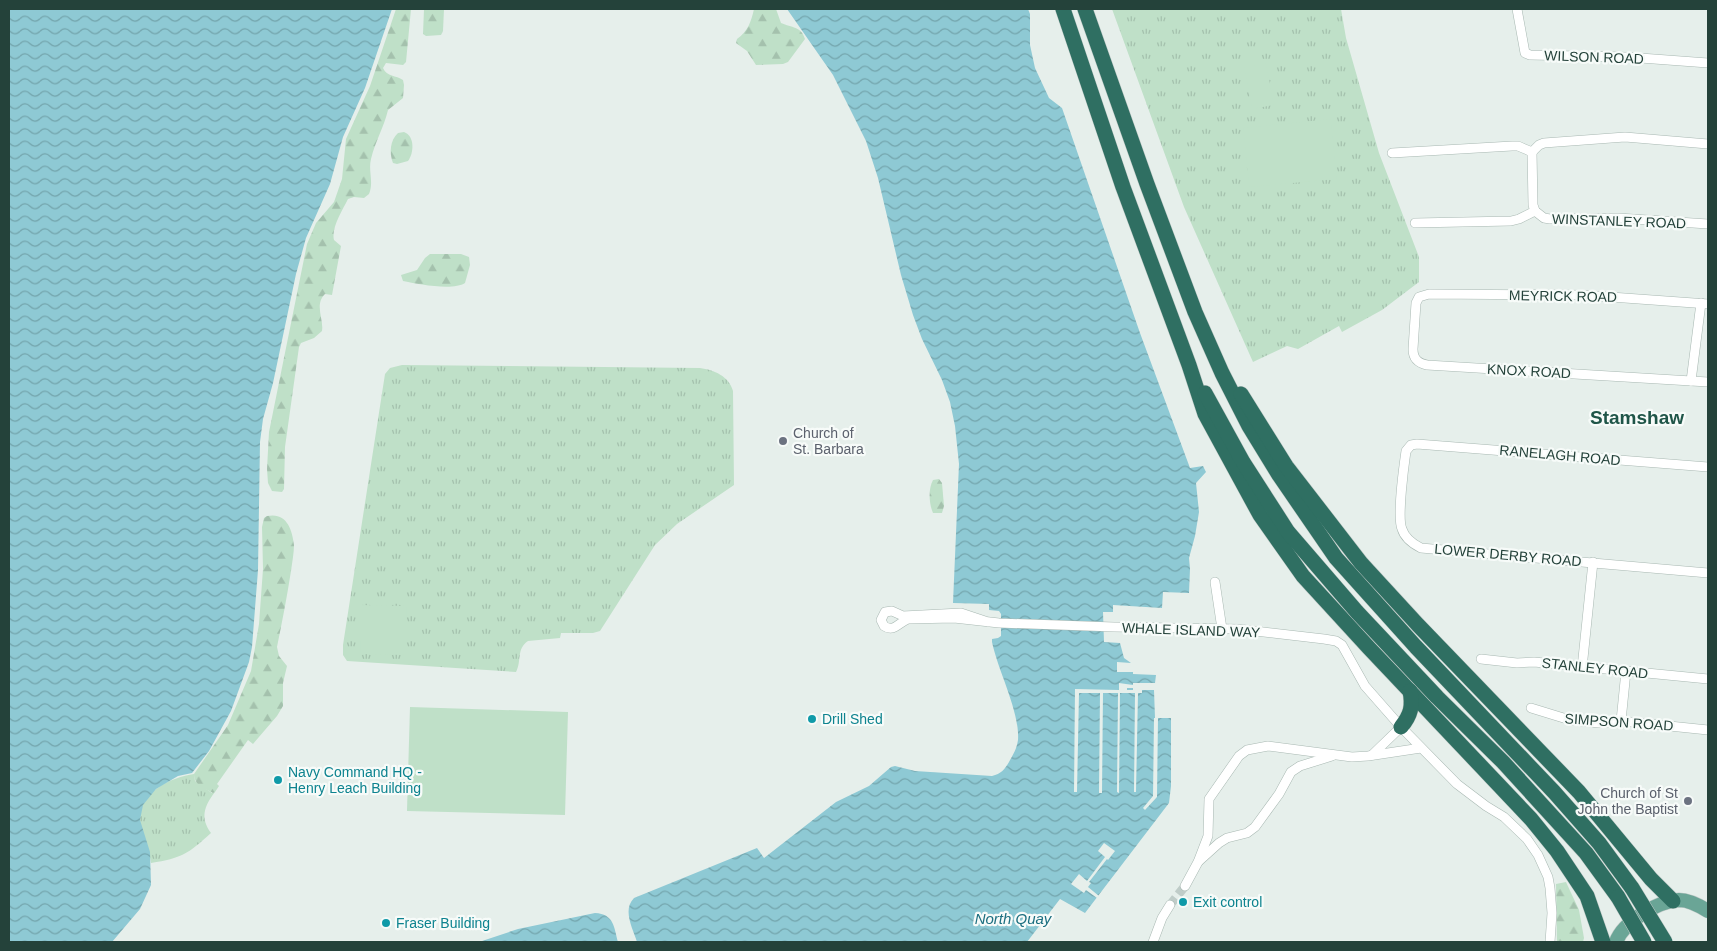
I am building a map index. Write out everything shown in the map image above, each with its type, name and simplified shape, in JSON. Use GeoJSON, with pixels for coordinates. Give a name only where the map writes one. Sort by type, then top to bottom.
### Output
{"type":"FeatureCollection","features":[{"type":"Feature","properties":{"kind":"highway"},"geometry":{"type":"LineString","coordinates":[[1063,9],[1123,187],[1189,365],[1205,414],[1260,516],[1303,576],[1531,819],[1570,870],[1587,896],[1603,942]]}},
{"type":"Feature","properties":{"kind":"highway"},"geometry":{"type":"LineString","coordinates":[[1085,9],[1195,312],[1248,426],[1294,499],[1336,558],[1422,653],[1554,792],[1599,843],[1632,888],[1665,942]]}},
{"type":"Feature","properties":{"kind":"highway"},"geometry":{"type":"LineString","coordinates":[[1212,352],[1252,410],[1286,466],[1361,563],[1579,792],[1651,879],[1680,901]]}},
{"type":"Feature","properties":{"kind":"highway"},"geometry":{"type":"LineString","coordinates":[[1189,365],[1243,462],[1288,532],[1357,612],[1437,697],[1516,776],[1586,853],[1618,897],[1644,942]]}},
{"type":"Feature","properties":{"kind":"highway"},"geometry":{"type":"LineString","coordinates":[[1401,727],[1408,718],[1412,706],[1410,691]]}},
{"type":"Feature","properties":{"kind":"highway"},"geometry":{"type":"LineString","coordinates":[[1570,870],[1589,920],[1594,942]]}},
{"type":"Feature","properties":{"kind":"main road"},"geometry":{"type":"LineString","coordinates":[[1616,942],[1623,928],[1657,906],[1680,901],[1708,900]]}},
{"type":"Feature","properties":{"kind":"main road"},"geometry":{"type":"LineString","coordinates":[[1680,901],[1708,911]]}},
{"type":"Feature","properties":{"kind":"street","name":"WILSON ROAD"},"geometry":{"type":"LineString","coordinates":[[1517,9],[1525,53],[1530,55],[1627,57],[1708,63]]}},
{"type":"Feature","properties":{"kind":"street"},"geometry":{"type":"LineString","coordinates":[[1535,211],[1533,205],[1532,152],[1544,143],[1625,138],[1708,144]]}},
{"type":"Feature","properties":{"kind":"street"},"geometry":{"type":"LineString","coordinates":[[1392,153],[1512,146],[1518,146],[1532,152]]}},
{"type":"Feature","properties":{"kind":"street","name":"WINSTANLEY ROAD"},"geometry":{"type":"LineString","coordinates":[[1415,223],[1511,220],[1520,219],[1535,211],[1544,218],[1550,219],[1618,218],[1708,224]]}},
{"type":"Feature","properties":{"kind":"street","name":"MEYRICK ROAD"},"geometry":{"type":"LineString","coordinates":[[1419,298],[1432,293],[1583,295],[1705,304]]}},
{"type":"Feature","properties":{"kind":"street","name":"KNOX ROAD"},"geometry":{"type":"LineString","coordinates":[[1419,298],[1415,307],[1412,349],[1415,359],[1423,364],[1708,382]]}},
{"type":"Feature","properties":{"kind":"street"},"geometry":{"type":"LineString","coordinates":[[1691,381],[1705,304]]}},
{"type":"Feature","properties":{"kind":"street","name":"RANELAGH ROAD"},"geometry":{"type":"LineString","coordinates":[[1411,445],[1425,444],[1708,467]]}},
{"type":"Feature","properties":{"kind":"street","name":"LOWER DERBY ROAD"},"geometry":{"type":"LineString","coordinates":[[1411,445],[1405,453],[1400,524],[1405,537],[1421,548],[1708,573]]}},
{"type":"Feature","properties":{"kind":"street"},"geometry":{"type":"LineString","coordinates":[[1582,668],[1593,562]]}},
{"type":"Feature","properties":{"kind":"street"},"geometry":{"type":"LineString","coordinates":[[1215,582],[1222,629]]}},
{"type":"Feature","properties":{"kind":"street"},"geometry":{"type":"LineString","coordinates":[[886,611],[892,611],[904,616],[961,613],[988,622],[960,618],[916,619],[906,620],[893,629],[889,629],[881,621],[882,615],[886,611]]}},
{"type":"Feature","properties":{"kind":"street"},"geometry":{"type":"LineString","coordinates":[[897,613],[900,619],[898,625]]}},
{"type":"Feature","properties":{"kind":"street","name":"WHALE ISLAND WAY"},"geometry":{"type":"LineString","coordinates":[[988,622],[1238,629],[1324,639],[1342,644],[1365,686],[1421,748],[1457,784],[1504,817],[1528,839],[1544,870],[1550,888],[1552,906],[1550,942]]}},
{"type":"Feature","properties":{"kind":"street","name":"STANLEY ROAD"},"geometry":{"type":"LineString","coordinates":[[1481,659],[1517,663],[1534,662],[1708,679]]}},
{"type":"Feature","properties":{"kind":"street"},"geometry":{"type":"LineString","coordinates":[[1621,721],[1626,671]]}},
{"type":"Feature","properties":{"kind":"street","name":"SIMPSON ROAD"},"geometry":{"type":"LineString","coordinates":[[1531,708],[1570,720],[1599,723],[1621,721],[1708,730]]}},
{"type":"Feature","properties":{"kind":"street"},"geometry":{"type":"LineString","coordinates":[[1371,755],[1401,727]]}},
{"type":"Feature","properties":{"kind":"street"},"geometry":{"type":"LineString","coordinates":[[1185,886],[1198,862],[1209,830],[1210,799],[1242,753],[1252,748],[1268,746],[1352,757],[1421,748]]}},
{"type":"Feature","properties":{"kind":"street"},"geometry":{"type":"LineString","coordinates":[[1198,862],[1227,838],[1247,833],[1255,827],[1279,794],[1291,772],[1300,766],[1335,755]]}},
{"type":"Feature","properties":{"kind":"street"},"geometry":{"type":"LineString","coordinates":[[1153,942],[1162,918],[1170,905]]}},
{"type":"Feature","properties":{"kind":"green space"},"geometry":{"type":"Polygon","coordinates":[[[396,9],[411,9],[406,62],[403,65],[386,63],[383,68],[389,74],[403,80],[403,98],[388,110],[370,163],[371,185],[369,194],[364,198],[354,197],[348,199],[334,230],[334,240],[341,246],[332,295],[325,294],[320,303],[322,331],[314,338],[301,343],[299,347],[285,447],[284,489],[282,492],[272,491],[268,483],[267,469],[269,432],[307,244],[316,223],[334,202],[342,179],[346,139],[370,86],[396,9]]]}},
{"type":"Feature","properties":{"kind":"green space"},"geometry":{"type":"Polygon","coordinates":[[[424,9],[444,9],[443,31],[441,35],[426,36],[423,34],[424,9]]]}},
{"type":"Feature","properties":{"kind":"green space"},"geometry":{"type":"Polygon","coordinates":[[[754,9],[776,9],[781,23],[796,28],[803,35],[805,39],[788,62],[783,64],[756,65],[747,51],[736,43],[748,26],[754,9]]]}},
{"type":"Feature","properties":{"kind":"green space"},"geometry":{"type":"Polygon","coordinates":[[[1112,9],[1341,9],[1346,38],[1379,153],[1419,257],[1419,282],[1382,310],[1342,332],[1339,326],[1298,349],[1287,346],[1253,362],[1184,207],[1112,9]]]}},
{"type":"Feature","properties":{"kind":"green space"},"geometry":{"type":"Polygon","coordinates":[[[1266,63],[1274,105],[1252,109],[1244,67],[1266,63]]]}},
{"type":"Feature","properties":{"kind":"green space"},"geometry":{"type":"Polygon","coordinates":[[[1331,119],[1337,179],[1249,187],[1243,128],[1331,119]]]}},
{"type":"Feature","properties":{"kind":"green space"},"geometry":{"type":"Polygon","coordinates":[[[404,132],[408,134],[412,141],[411,154],[408,161],[397,164],[393,163],[391,155],[392,143],[398,133],[404,132]]]}},
{"type":"Feature","properties":{"kind":"green space"},"geometry":{"type":"Polygon","coordinates":[[[430,254],[461,254],[469,257],[470,265],[465,283],[444,287],[403,281],[401,275],[417,270],[430,254]]]}},
{"type":"Feature","properties":{"kind":"green space"},"geometry":{"type":"Polygon","coordinates":[[[402,365],[700,368],[711,370],[728,381],[733,391],[734,485],[677,524],[655,545],[600,631],[593,633],[561,633],[560,638],[528,641],[522,648],[516,672],[347,661],[343,655],[343,645],[385,374],[390,368],[402,365]]]}},
{"type":"Feature","properties":{"kind":"green space"},"geometry":{"type":"Polygon","coordinates":[[[939,479],[942,483],[944,506],[942,513],[933,513],[930,501],[930,488],[933,480],[939,479]]]}},
{"type":"Feature","properties":{"kind":"green space"},"geometry":{"type":"Polygon","coordinates":[[[267,516],[279,516],[287,523],[292,533],[294,545],[277,647],[279,656],[287,666],[283,683],[283,706],[253,744],[248,740],[217,784],[219,786],[213,793],[198,784],[194,774],[228,725],[251,671],[259,624],[263,569],[262,527],[264,518],[267,516]]]}},
{"type":"Feature","properties":{"kind":"green space"},"geometry":{"type":"Polygon","coordinates":[[[361,605],[407,606],[406,655],[360,654],[361,605]]]}},
{"type":"Feature","properties":{"kind":"green space"},"geometry":{"type":"Polygon","coordinates":[[[410,707],[568,712],[565,815],[407,811],[410,707]]]}},
{"type":"Feature","properties":{"kind":"green space"},"geometry":{"type":"Polygon","coordinates":[[[194,774],[195,781],[212,793],[215,792],[208,802],[205,812],[205,822],[211,833],[196,846],[178,857],[151,863],[140,821],[140,811],[144,802],[157,788],[176,779],[194,774]]]}},
{"type":"Feature","properties":{"kind":"green space"},"geometry":{"type":"Polygon","coordinates":[[[1566,882],[1579,910],[1583,942],[1557,942],[1556,884],[1566,882]]]}},
{"type":"Feature","properties":{"kind":"water"},"geometry":{"type":"Polygon","coordinates":[[[9,9],[392,9],[365,88],[343,137],[330,184],[306,238],[263,419],[260,442],[258,570],[252,647],[249,662],[231,711],[209,751],[192,773],[178,776],[156,789],[143,805],[140,820],[150,852],[151,885],[140,909],[112,942],[9,942],[9,9]]]}},
{"type":"Feature","properties":{"kind":"water","name":"North Quay"},"geometry":{"type":"Polygon","coordinates":[[[787,9],[1028,9],[1030,14],[1030,45],[1035,68],[1049,98],[1062,108],[1140,333],[1190,468],[1203,466],[1206,472],[1196,483],[1199,512],[1189,558],[1189,593],[1163,592],[1162,608],[1113,605],[1113,612],[1103,612],[1104,642],[1120,643],[1124,658],[1131,663],[1117,662],[1117,672],[1156,675],[1155,683],[1133,683],[1133,690],[1154,690],[1155,718],[1171,718],[1171,786],[1169,803],[1085,913],[1060,899],[1027,942],[637,942],[630,920],[629,908],[634,898],[757,848],[764,858],[836,802],[869,786],[891,767],[895,766],[915,771],[992,776],[1000,773],[1006,767],[1018,740],[1016,717],[992,642],[992,639],[1001,636],[1001,614],[999,611],[989,610],[989,604],[953,603],[959,464],[955,426],[950,402],[913,315],[901,275],[878,178],[866,141],[833,75],[787,9]]]}},
{"type":"Feature","properties":{"kind":"water"},"geometry":{"type":"Polygon","coordinates":[[[595,913],[610,919],[618,942],[479,942],[518,929],[595,913]]]}},
{"type":"Feature","properties":{"kind":"pier"},"geometry":{"type":"Polygon","coordinates":[[[1119,683],[1133,685],[1133,688],[1127,688],[1127,690],[1142,690],[1142,693],[1138,693],[1136,792],[1134,792],[1135,693],[1120,693],[1119,793],[1117,792],[1118,693],[1103,693],[1102,793],[1099,793],[1100,693],[1079,693],[1077,792],[1074,792],[1075,689],[1119,690],[1119,683]]]}},
{"type":"Feature","properties":{"kind":"pier"},"geometry":{"type":"Polygon","coordinates":[[[1154,718],[1158,718],[1157,797],[1145,810],[1143,808],[1153,796],[1154,718]]]}},
{"type":"Feature","properties":{"kind":"pier"},"geometry":{"type":"Polygon","coordinates":[[[1104,843],[1115,851],[1089,882],[1091,883],[1088,887],[1099,896],[1097,898],[1086,890],[1084,893],[1071,884],[1079,874],[1087,881],[1105,857],[1098,851],[1104,843]]]}},
{"type":"Feature","properties":{"kind":"tunnel"},"geometry":{"type":"LineString","coordinates":[[1170,905],[1185,886]]}},
{"type":"Feature","properties":{"kind":"place","name":"Church of St. Barbara"},"geometry":{"type":"Point","coordinates":[783,441]}},
{"type":"Feature","properties":{"kind":"place","name":"Drill Shed"},"geometry":{"type":"Point","coordinates":[812,719]}},
{"type":"Feature","properties":{"kind":"place","name":"Navy Command HQ - Henry Leach Building"},"geometry":{"type":"Point","coordinates":[278,780]}},
{"type":"Feature","properties":{"kind":"place","name":"Church of St John the Baptist"},"geometry":{"type":"Point","coordinates":[1688,801]}},
{"type":"Feature","properties":{"kind":"place","name":"Exit control"},"geometry":{"type":"Point","coordinates":[1183,902]}},
{"type":"Feature","properties":{"kind":"place","name":"Fraser Building"},"geometry":{"type":"Point","coordinates":[386,923]}},
{"type":"Feature","properties":{"kind":"district","name":"Stamshaw"},"geometry":{"type":"Point","coordinates":[1637,417]}}]}
